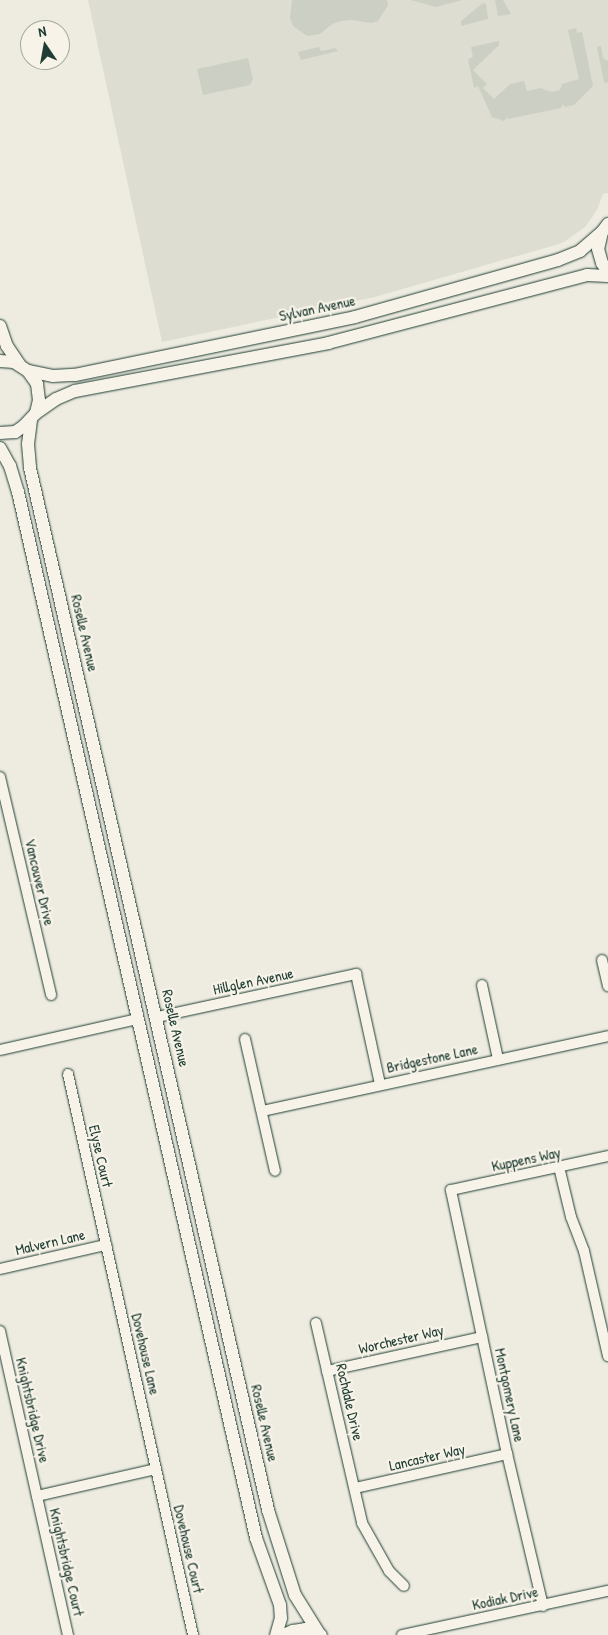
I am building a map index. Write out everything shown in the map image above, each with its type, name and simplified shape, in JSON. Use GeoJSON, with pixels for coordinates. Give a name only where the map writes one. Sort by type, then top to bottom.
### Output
{"type":"FeatureCollection","features":[{"type":"Feature","properties":{"kind":"main road"},"geometry":{"type":"LineString","coordinates":[[605,228],[598,249],[602,263],[608,272]]}},
{"type":"Feature","properties":{"kind":"main road","name":"Sylvan Avenue"},"geometry":{"type":"LineString","coordinates":[[0,361],[53,376],[75,375],[355,316],[558,260],[580,251],[605,228]]}},
{"type":"Feature","properties":{"kind":"main road"},"geometry":{"type":"LineString","coordinates":[[0,433],[15,432],[56,399],[75,391],[328,343],[587,275],[608,276]]}},
{"type":"Feature","properties":{"kind":"main road"},"geometry":{"type":"LineString","coordinates":[[0,326],[7,346],[24,368]]}},
{"type":"Feature","properties":{"kind":"main road","name":"Roselle Avenue"},"geometry":{"type":"LineString","coordinates":[[24,368],[38,390],[39,400],[33,416],[28,444],[30,468],[157,1017],[268,1510],[295,1595],[304,1613],[320,1635]]}},
{"type":"Feature","properties":{"kind":"main road"},"geometry":{"type":"LineString","coordinates":[[0,448],[10,466],[18,492],[256,1538],[280,1605],[281,1618],[276,1635]]}},
{"type":"Feature","properties":{"kind":"main road"},"geometry":{"type":"LineString","coordinates":[[138,1019],[144,1021],[149,1027],[165,1090],[179,1114]]}},
{"type":"Feature","properties":{"kind":"main road"},"geometry":{"type":"LineString","coordinates":[[284,1635],[305,1629],[320,1635]]}},
{"type":"Feature","properties":{"kind":"street","name":"Vancouver Drive"},"geometry":{"type":"LineString","coordinates":[[0,777],[51,995]]}},
{"type":"Feature","properties":{"kind":"street"},"geometry":{"type":"LineString","coordinates":[[602,960],[608,986]]}},
{"type":"Feature","properties":{"kind":"street","name":"Hillglen Avenue"},"geometry":{"type":"LineString","coordinates":[[157,1017],[356,974],[380,1084]]}},
{"type":"Feature","properties":{"kind":"street"},"geometry":{"type":"LineString","coordinates":[[482,986],[498,1059]]}},
{"type":"Feature","properties":{"kind":"street"},"geometry":{"type":"LineString","coordinates":[[0,1050],[138,1019]]}},
{"type":"Feature","properties":{"kind":"street","name":"Bridgestone Lane"},"geometry":{"type":"LineString","coordinates":[[262,1111],[608,1036]]}},
{"type":"Feature","properties":{"kind":"street"},"geometry":{"type":"LineString","coordinates":[[246,1039],[275,1171]]}},
{"type":"Feature","properties":{"kind":"street","name":"Elyse Court"},"geometry":{"type":"LineString","coordinates":[[68,1074],[106,1245]]}},
{"type":"Feature","properties":{"kind":"street","name":"Kuppens Way"},"geometry":{"type":"LineString","coordinates":[[451,1190],[608,1156]]}},
{"type":"Feature","properties":{"kind":"street"},"geometry":{"type":"LineString","coordinates":[[559,1167],[603,1310],[608,1356]]}},
{"type":"Feature","properties":{"kind":"street","name":"Montgomery Lane"},"geometry":{"type":"LineString","coordinates":[[451,1190],[507,1454],[543,1606]]}},
{"type":"Feature","properties":{"kind":"street","name":"Malvern Lane"},"geometry":{"type":"LineString","coordinates":[[0,1269],[106,1245]]}},
{"type":"Feature","properties":{"kind":"street","name":"Dovehouse Lane"},"geometry":{"type":"LineString","coordinates":[[106,1245],[156,1469]]}},
{"type":"Feature","properties":{"kind":"street","name":"Rochdale Drive"},"geometry":{"type":"LineString","coordinates":[[316,1323],[362,1523],[374,1549],[389,1571],[404,1586]]}},
{"type":"Feature","properties":{"kind":"street","name":"Knightsbridge Drive"},"geometry":{"type":"LineString","coordinates":[[0,1331],[3,1359],[37,1496]]}},
{"type":"Feature","properties":{"kind":"street","name":"Worchester Way"},"geometry":{"type":"LineString","coordinates":[[327,1371],[482,1336]]}},
{"type":"Feature","properties":{"kind":"street","name":"Lancaster Way"},"geometry":{"type":"LineString","coordinates":[[354,1488],[507,1454]]}},
{"type":"Feature","properties":{"kind":"street"},"geometry":{"type":"LineString","coordinates":[[37,1496],[156,1469]]}},
{"type":"Feature","properties":{"kind":"street","name":"Dovehouse Court"},"geometry":{"type":"LineString","coordinates":[[156,1469],[193,1635]]}},
{"type":"Feature","properties":{"kind":"street","name":"Knightsbridge Court"},"geometry":{"type":"LineString","coordinates":[[37,1496],[68,1635]]}},
{"type":"Feature","properties":{"kind":"street","name":"Kodiak Drive"},"geometry":{"type":"LineString","coordinates":[[402,1635],[608,1591]]}},
{"type":"Feature","properties":{"kind":"shaded area"},"geometry":{"type":"Polygon","coordinates":[[[88,0],[608,0],[608,193],[603,194],[597,210],[585,227],[564,242],[375,297],[162,342],[88,0]]]}},
{"type":"Feature","properties":{"kind":"shaded area"},"geometry":{"type":"Polygon","coordinates":[[[292,0],[387,0],[388,5],[378,21],[371,23],[352,20],[341,21],[332,24],[320,34],[307,36],[293,26],[290,18],[292,0]]]}},
{"type":"Feature","properties":{"kind":"shaded area"},"geometry":{"type":"Polygon","coordinates":[[[411,0],[462,0],[436,7],[411,0]]]}},
{"type":"Feature","properties":{"kind":"shaded area"},"geometry":{"type":"Polygon","coordinates":[[[495,0],[503,0],[511,14],[498,16],[495,0]]]}},
{"type":"Feature","properties":{"kind":"shaded area"},"geometry":{"type":"Polygon","coordinates":[[[483,3],[486,4],[488,19],[461,26],[461,21],[483,3]]]}},
{"type":"Feature","properties":{"kind":"shaded area"},"geometry":{"type":"Polygon","coordinates":[[[576,28],[577,33],[582,32],[593,86],[574,105],[565,107],[563,104],[561,108],[508,119],[507,117],[504,121],[492,117],[478,86],[474,88],[468,59],[473,57],[471,47],[499,41],[499,45],[473,70],[487,84],[483,88],[494,99],[510,84],[524,81],[527,91],[540,88],[552,92],[560,90],[562,84],[579,79],[568,30],[576,28]]]}},
{"type":"Feature","properties":{"kind":"shaded area"},"geometry":{"type":"Polygon","coordinates":[[[601,46],[603,58],[608,61],[608,83],[604,82],[597,47],[601,46]]]}},
{"type":"Feature","properties":{"kind":"shaded area"},"geometry":{"type":"Polygon","coordinates":[[[319,47],[321,51],[335,48],[338,51],[301,60],[298,52],[319,47]]]}},
{"type":"Feature","properties":{"kind":"shaded area"},"geometry":{"type":"Polygon","coordinates":[[[248,58],[253,79],[250,85],[203,95],[197,69],[248,58]]]}}]}
